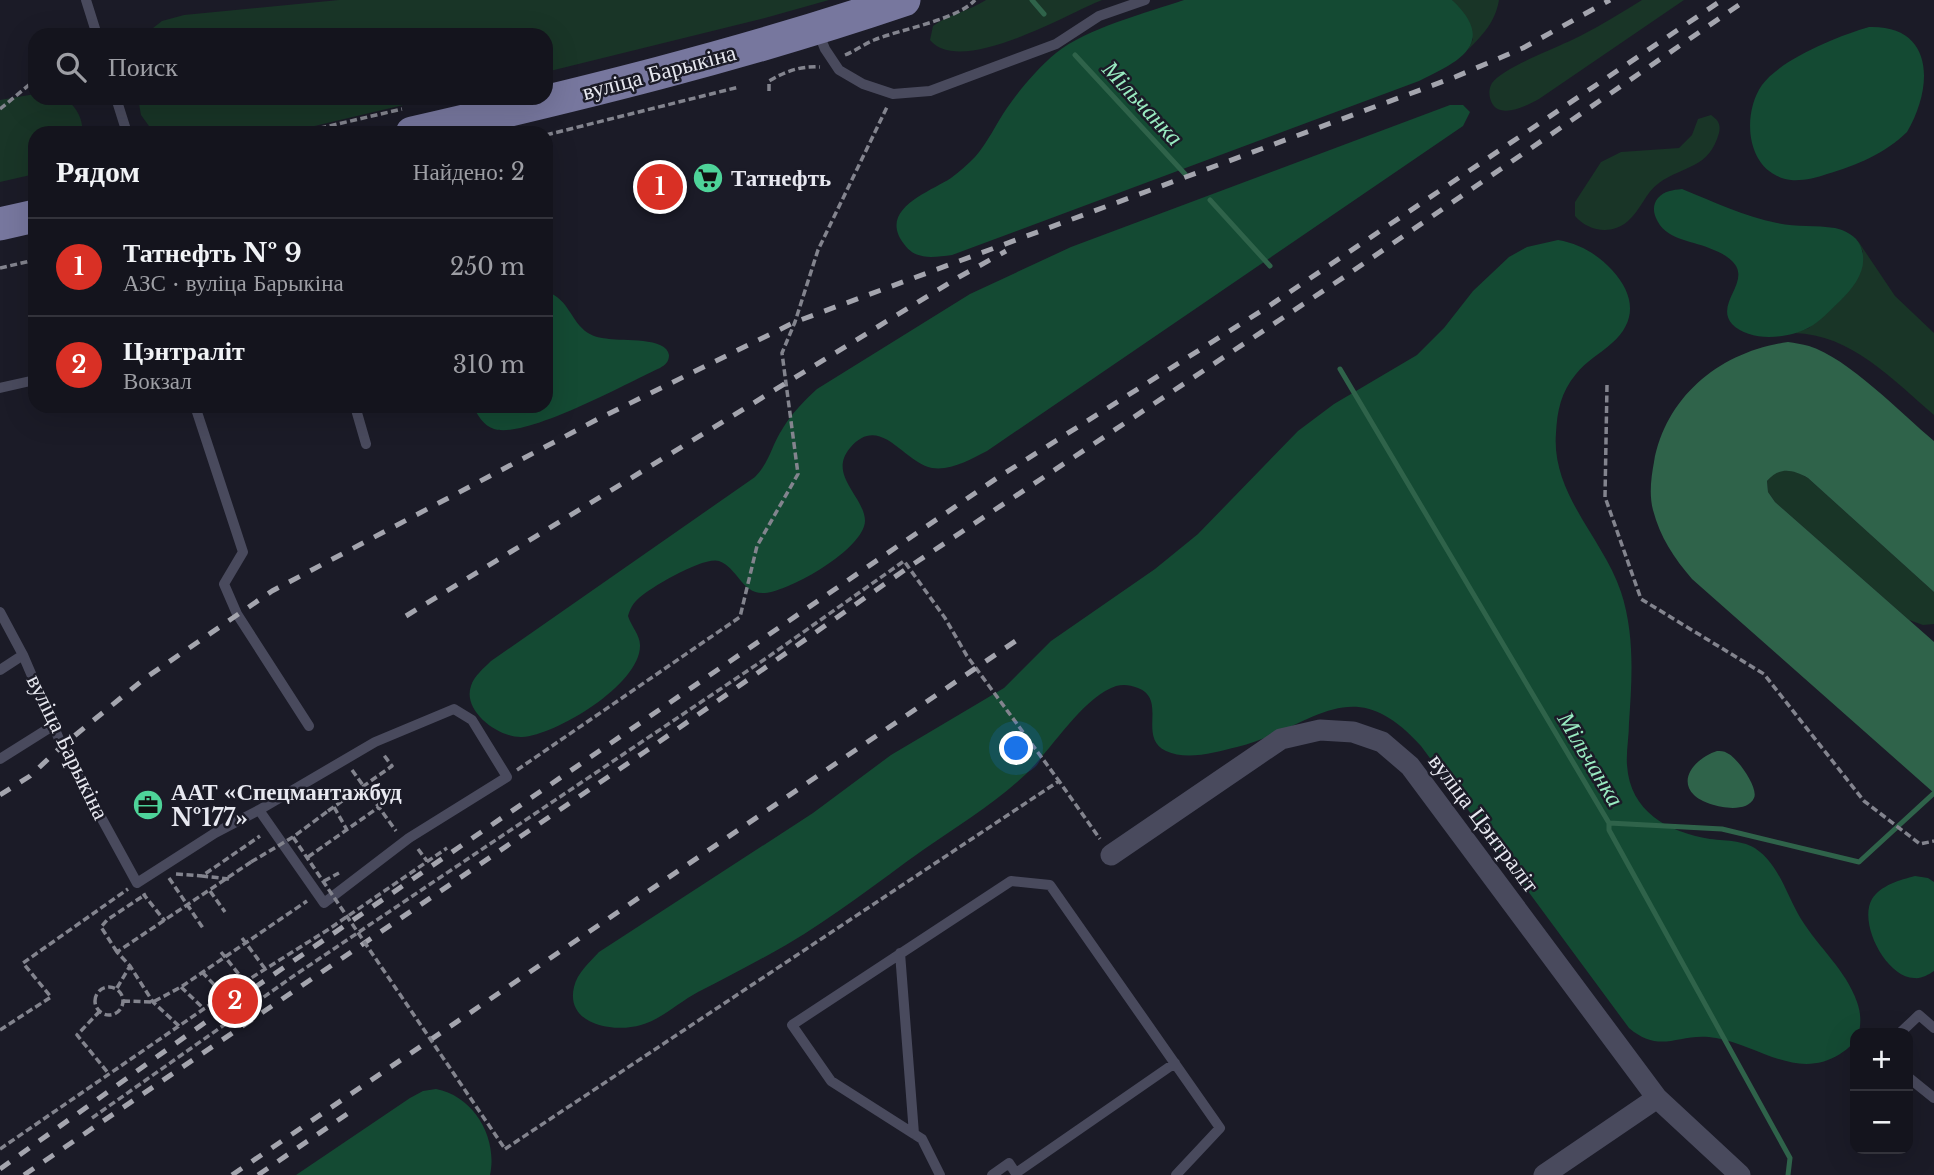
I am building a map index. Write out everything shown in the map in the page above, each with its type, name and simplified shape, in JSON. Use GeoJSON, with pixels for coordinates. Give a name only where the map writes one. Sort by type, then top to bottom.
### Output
{"type":"FeatureCollection","features":[{"type":"Feature","properties":{"kind":"main road","name":"вуліца Барыкіна"},"geometry":{"type":"LineString","coordinates":[[553,93],[693,66],[904,0]]}},
{"type":"Feature","properties":{"kind":"main road","name":"вуліца Барыкіна"},"geometry":{"type":"LineString","coordinates":[[411,120],[489,105]]}},
{"type":"Feature","properties":{"kind":"main road"},"geometry":{"type":"LineString","coordinates":[[0,224],[28,218]]}},
{"type":"Feature","properties":{"kind":"street","name":"вуліца Цэнтраліт"},"geometry":{"type":"LineString","coordinates":[[1111,855],[1281,739],[1320,730],[1353,732],[1382,742],[1410,766],[1657,1098],[1740,1175]]}},
{"type":"Feature","properties":{"kind":"street"},"geometry":{"type":"LineString","coordinates":[[1544,1175],[1657,1098]]}},
{"type":"Feature","properties":{"kind":"lane"},"geometry":{"type":"LineString","coordinates":[[86,0],[95,28]]}},
{"type":"Feature","properties":{"kind":"lane"},"geometry":{"type":"LineString","coordinates":[[817,29],[825,49],[836,65],[863,84],[893,94],[930,91],[1056,44],[1099,16],[1145,0]]}},
{"type":"Feature","properties":{"kind":"lane"},"geometry":{"type":"LineString","coordinates":[[118,105],[125,126]]}},
{"type":"Feature","properties":{"kind":"lane"},"geometry":{"type":"LineString","coordinates":[[0,388],[28,382]]}},
{"type":"Feature","properties":{"kind":"lane"},"geometry":{"type":"LineString","coordinates":[[197,413],[243,552],[224,584],[237,614],[309,726]]}},
{"type":"Feature","properties":{"kind":"lane"},"geometry":{"type":"LineString","coordinates":[[357,413],[366,444]]}},
{"type":"Feature","properties":{"kind":"lane","name":"вуліца Барыкіна"},"geometry":{"type":"LineString","coordinates":[[0,612],[23,654],[62,746],[137,883]]}},
{"type":"Feature","properties":{"kind":"lane"},"geometry":{"type":"LineString","coordinates":[[0,670],[23,654]]}},
{"type":"Feature","properties":{"kind":"lane"},"geometry":{"type":"LineString","coordinates":[[137,883],[215,833],[375,742],[454,709],[472,720],[507,777],[409,838],[324,903],[259,810]]}},
{"type":"Feature","properties":{"kind":"lane"},"geometry":{"type":"LineString","coordinates":[[0,759],[54,725]]}},
{"type":"Feature","properties":{"kind":"lane"},"geometry":{"type":"LineString","coordinates":[[940,1175],[922,1139],[831,1081],[792,1025],[1011,881],[1051,885],[1220,1128],[1176,1175]]}},
{"type":"Feature","properties":{"kind":"lane"},"geometry":{"type":"LineString","coordinates":[[900,953],[914,1134]]}},
{"type":"Feature","properties":{"kind":"lane"},"geometry":{"type":"LineString","coordinates":[[1905,1028],[1919,1015],[1934,1028]]}},
{"type":"Feature","properties":{"kind":"lane"},"geometry":{"type":"LineString","coordinates":[[992,1175],[1009,1163],[1017,1174],[1175,1063]]}},
{"type":"Feature","properties":{"kind":"lane"},"geometry":{"type":"LineString","coordinates":[[1913,1081],[1934,1098]]}},
{"type":"Feature","properties":{"kind":"path"},"geometry":{"type":"LineString","coordinates":[[769,91],[769,82],[781,74],[799,67],[836,65],[871,41],[949,15],[970,6],[975,0]]}},
{"type":"Feature","properties":{"kind":"path"},"geometry":{"type":"LineString","coordinates":[[817,66],[836,65]]}},
{"type":"Feature","properties":{"kind":"path"},"geometry":{"type":"LineString","coordinates":[[0,109],[28,86]]}},
{"type":"Feature","properties":{"kind":"path"},"geometry":{"type":"LineString","coordinates":[[553,133],[739,87]]}},
{"type":"Feature","properties":{"kind":"path"},"geometry":{"type":"LineString","coordinates":[[507,777],[740,617],[757,546],[798,474],[782,353],[795,323],[818,250],[893,94]]}},
{"type":"Feature","properties":{"kind":"path"},"geometry":{"type":"LineString","coordinates":[[359,126],[411,120]]}},
{"type":"Feature","properties":{"kind":"path"},"geometry":{"type":"LineString","coordinates":[[0,268],[28,262]]}},
{"type":"Feature","properties":{"kind":"path"},"geometry":{"type":"LineString","coordinates":[[1607,385],[1605,497],[1641,599],[1764,674],[1864,801],[1920,844],[1934,841]]}},
{"type":"Feature","properties":{"kind":"path"},"geometry":{"type":"LineString","coordinates":[[92,1118],[295,975],[768,657],[904,561],[945,618],[967,656],[1111,855]]}},
{"type":"Feature","properties":{"kind":"path"},"geometry":{"type":"LineString","coordinates":[[117,952],[251,862],[292,839],[392,766],[379,747]]}},
{"type":"Feature","properties":{"kind":"path"},"geometry":{"type":"LineString","coordinates":[[347,758],[348,765],[399,835],[409,838],[427,861]]}},
{"type":"Feature","properties":{"kind":"path"},"geometry":{"type":"LineString","coordinates":[[282,829],[361,934],[505,1149],[1059,781]]}},
{"type":"Feature","properties":{"kind":"path"},"geometry":{"type":"LineString","coordinates":[[334,807],[347,830]]}},
{"type":"Feature","properties":{"kind":"path"},"geometry":{"type":"LineString","coordinates":[[297,865],[379,807]]}},
{"type":"Feature","properties":{"kind":"path"},"geometry":{"type":"LineString","coordinates":[[202,876],[264,833]]}},
{"type":"Feature","properties":{"kind":"path"},"geometry":{"type":"LineString","coordinates":[[270,842],[277,851]]}},
{"type":"Feature","properties":{"kind":"path"},"geometry":{"type":"LineString","coordinates":[[0,1149],[224,995],[266,970],[447,848]]}},
{"type":"Feature","properties":{"kind":"path"},"geometry":{"type":"LineString","coordinates":[[160,884],[177,874],[229,879]]}},
{"type":"Feature","properties":{"kind":"path"},"geometry":{"type":"LineString","coordinates":[[169,878],[203,928]]}},
{"type":"Feature","properties":{"kind":"path"},"geometry":{"type":"LineString","coordinates":[[0,1030],[51,997],[23,963],[137,883]]}},
{"type":"Feature","properties":{"kind":"path"},"geometry":{"type":"LineString","coordinates":[[152,889],[100,927],[153,1002],[179,1026]]}},
{"type":"Feature","properties":{"kind":"path"},"geometry":{"type":"LineString","coordinates":[[210,891],[225,912]]}},
{"type":"Feature","properties":{"kind":"path"},"geometry":{"type":"LineString","coordinates":[[144,895],[165,922]]}},
{"type":"Feature","properties":{"kind":"path"},"geometry":{"type":"LineString","coordinates":[[123,1001],[153,1002],[181,987],[311,899]]}},
{"type":"Feature","properties":{"kind":"path"},"geometry":{"type":"LineString","coordinates":[[295,975],[361,934]]}},
{"type":"Feature","properties":{"kind":"path"},"geometry":{"type":"LineString","coordinates":[[242,938],[266,970]]}},
{"type":"Feature","properties":{"kind":"path"},"geometry":{"type":"LineString","coordinates":[[221,952],[245,982]]}},
{"type":"Feature","properties":{"kind":"path"},"geometry":{"type":"LineString","coordinates":[[117,989],[130,966]]}},
{"type":"Feature","properties":{"kind":"path"},"geometry":{"type":"LineString","coordinates":[[202,972],[224,995]]}},
{"type":"Feature","properties":{"kind":"path"},"geometry":{"type":"LineString","coordinates":[[117,989],[107,987],[99,991],[95,999],[100,1011],[108,1015],[117,1013],[123,1001]]}},
{"type":"Feature","properties":{"kind":"path"},"geometry":{"type":"LineString","coordinates":[[181,987],[204,1009]]}},
{"type":"Feature","properties":{"kind":"path"},"geometry":{"type":"LineString","coordinates":[[117,989],[123,1001]]}},
{"type":"Feature","properties":{"kind":"path"},"geometry":{"type":"LineString","coordinates":[[100,1011],[77,1035],[109,1074]]}},
{"type":"Feature","properties":{"kind":"shaded area"},"geometry":{"type":"Polygon","coordinates":[[[339,0],[829,0],[553,70],[553,28],[153,28],[162,21],[184,15],[339,0]]]}},
{"type":"Feature","properties":{"kind":"shaded area"},"geometry":{"type":"Polygon","coordinates":[[[986,0],[1102,0],[1040,29],[988,47],[965,51],[945,49],[930,40],[933,26],[986,0]]]}},
{"type":"Feature","properties":{"kind":"shaded area"},"geometry":{"type":"Polygon","coordinates":[[[1184,0],[1452,0],[1472,28],[1472,40],[1468,50],[1459,58],[1419,81],[952,255],[926,257],[914,253],[904,244],[897,232],[901,211],[909,203],[951,178],[975,157],[1012,101],[1049,59],[1069,44],[1100,29],[1184,0]]]}},
{"type":"Feature","properties":{"kind":"shaded area"},"geometry":{"type":"Polygon","coordinates":[[[1452,0],[1499,0],[1491,22],[1468,50],[1473,39],[1452,0]]]}},
{"type":"Feature","properties":{"kind":"shaded area"},"geometry":{"type":"Polygon","coordinates":[[[1642,0],[1684,0],[1539,99],[1505,111],[1493,105],[1490,89],[1498,77],[1590,31],[1642,0]]]}},
{"type":"Feature","properties":{"kind":"shaded area"},"geometry":{"type":"Polygon","coordinates":[[[1869,27],[1890,29],[1906,36],[1917,47],[1923,62],[1922,96],[1907,132],[1880,152],[1838,171],[1800,180],[1776,175],[1765,167],[1752,141],[1751,112],[1762,85],[1782,66],[1796,58],[1827,42],[1869,27]]]}},
{"type":"Feature","properties":{"kind":"shaded area"},"geometry":{"type":"Polygon","coordinates":[[[28,95],[28,105],[73,105],[82,126],[28,126],[28,176],[0,182],[0,100],[28,95]]]}},
{"type":"Feature","properties":{"kind":"shaded area"},"geometry":{"type":"Polygon","coordinates":[[[139,105],[403,105],[315,126],[149,126],[141,115],[139,105]]]}},
{"type":"Feature","properties":{"kind":"shaded area"},"geometry":{"type":"Polygon","coordinates":[[[1450,105],[1463,105],[1470,112],[1463,126],[987,451],[954,466],[932,468],[882,437],[872,435],[861,438],[850,448],[844,458],[843,467],[865,521],[852,544],[824,567],[791,585],[765,593],[751,590],[725,564],[712,561],[690,568],[654,587],[633,604],[628,616],[640,645],[637,660],[627,676],[594,705],[555,727],[537,734],[513,736],[493,728],[472,705],[471,686],[491,661],[755,477],[798,407],[817,389],[970,294],[1071,247],[1450,105]]]}},
{"type":"Feature","properties":{"kind":"shaded area"},"geometry":{"type":"Polygon","coordinates":[[[1711,115],[1718,122],[1720,130],[1709,153],[1695,165],[1659,183],[1628,221],[1615,228],[1601,230],[1587,225],[1575,216],[1575,202],[1601,162],[1621,152],[1679,148],[1692,135],[1698,119],[1711,115]]]}},
{"type":"Feature","properties":{"kind":"shaded area"},"geometry":{"type":"Polygon","coordinates":[[[1682,189],[1753,217],[1791,225],[1835,228],[1846,232],[1858,242],[1863,253],[1859,276],[1840,301],[1808,328],[1790,335],[1768,337],[1739,330],[1732,324],[1727,308],[1738,276],[1732,261],[1715,250],[1672,235],[1665,231],[1656,218],[1654,208],[1658,198],[1666,192],[1682,189]]]}},
{"type":"Feature","properties":{"kind":"shaded area"},"geometry":{"type":"Polygon","coordinates":[[[1558,240],[1581,247],[1606,264],[1619,279],[1629,298],[1629,316],[1620,334],[1580,369],[1563,395],[1556,433],[1562,476],[1580,515],[1613,572],[1629,624],[1631,690],[1627,760],[1635,795],[1654,817],[1666,825],[1694,836],[1749,845],[1767,859],[1801,919],[1839,969],[1857,1002],[1859,1028],[1850,1028],[1850,1046],[1846,1050],[1824,1061],[1793,1063],[1716,1038],[1691,1037],[1661,1042],[1641,1036],[1629,1028],[1421,746],[1396,723],[1374,710],[1353,707],[1332,710],[1237,747],[1202,755],[1183,755],[1166,751],[1158,745],[1152,728],[1151,701],[1147,694],[1138,688],[1124,685],[1104,692],[1092,701],[1026,774],[1002,795],[839,911],[786,945],[641,1025],[606,1027],[584,1018],[577,1010],[573,1000],[574,987],[584,968],[599,952],[813,813],[891,755],[1004,688],[1051,641],[1155,569],[1198,534],[1298,431],[1334,404],[1417,355],[1444,328],[1473,291],[1509,257],[1527,247],[1558,240]]]}},
{"type":"Feature","properties":{"kind":"shaded area"},"geometry":{"type":"Polygon","coordinates":[[[1858,241],[1895,296],[1934,333],[1934,415],[1887,374],[1853,350],[1815,335],[1794,333],[1809,328],[1863,252],[1858,241]]]}},
{"type":"Feature","properties":{"kind":"shaded area"},"geometry":{"type":"Polygon","coordinates":[[[553,294],[590,334],[661,345],[669,355],[660,368],[577,408],[529,426],[509,430],[494,429],[477,413],[553,413],[553,294]]]}},
{"type":"Feature","properties":{"kind":"shaded area"},"geometry":{"type":"Polygon","coordinates":[[[1788,342],[1809,346],[1840,362],[1934,441],[1934,592],[1808,478],[1786,471],[1776,473],[1767,481],[1768,492],[1775,502],[1934,642],[1934,793],[1692,579],[1668,547],[1656,520],[1651,492],[1654,462],[1660,438],[1684,397],[1720,366],[1741,355],[1788,342]]]}},
{"type":"Feature","properties":{"kind":"shaded area"},"geometry":{"type":"Polygon","coordinates":[[[1783,470],[1795,471],[1808,478],[1934,592],[1934,624],[1923,625],[1909,620],[1775,502],[1768,492],[1767,481],[1774,473],[1783,470]]]}},
{"type":"Feature","properties":{"kind":"shaded area"},"geometry":{"type":"Polygon","coordinates":[[[1717,751],[1725,752],[1736,760],[1753,787],[1754,798],[1743,807],[1707,803],[1694,795],[1689,788],[1692,768],[1704,757],[1717,751]]]}},
{"type":"Feature","properties":{"kind":"shaded area"},"geometry":{"type":"Polygon","coordinates":[[[1915,876],[1934,882],[1934,971],[1917,978],[1904,975],[1885,959],[1877,947],[1869,921],[1872,899],[1880,890],[1915,876]]]}},
{"type":"Feature","properties":{"kind":"shaded area"},"geometry":{"type":"Polygon","coordinates":[[[436,1089],[462,1100],[480,1121],[490,1147],[490,1175],[296,1175],[410,1098],[423,1091],[436,1089]]]}},
{"type":"Feature","properties":{"kind":"waterway","name":"Мільчанка"},"geometry":{"type":"LineString","coordinates":[[1032,0],[1044,14]]}},
{"type":"Feature","properties":{"kind":"waterway","name":"Мільчанка"},"geometry":{"type":"LineString","coordinates":[[1075,55],[1185,174]]}},
{"type":"Feature","properties":{"kind":"waterway","name":"Мільчанка"},"geometry":{"type":"LineString","coordinates":[[1210,200],[1270,266]]}},
{"type":"Feature","properties":{"kind":"waterway","name":"Мільчанка"},"geometry":{"type":"LineString","coordinates":[[1340,369],[1609,823],[1609,830],[1790,1158],[1788,1175]]}},
{"type":"Feature","properties":{"kind":"waterway"},"geometry":{"type":"LineString","coordinates":[[1609,823],[1722,829],[1859,862],[1934,793]]}},
{"type":"Feature","properties":{"kind":"railway"},"geometry":{"type":"LineString","coordinates":[[0,795],[30,776],[62,746],[144,679],[272,591],[598,419],[795,322],[1455,77],[1523,48],[1610,0]]}},
{"type":"Feature","properties":{"kind":"railway"},"geometry":{"type":"LineString","coordinates":[[0,1169],[235,1001],[997,478],[1269,306],[1722,0]]}},
{"type":"Feature","properties":{"kind":"railway"},"geometry":{"type":"LineString","coordinates":[[24,1175],[646,751],[909,567],[1344,277],[1746,0]]}},
{"type":"Feature","properties":{"kind":"railway"},"geometry":{"type":"LineString","coordinates":[[406,616],[959,277],[1006,251]]}},
{"type":"Feature","properties":{"kind":"railway"},"geometry":{"type":"LineString","coordinates":[[232,1175],[1020,638]]}},
{"type":"Feature","properties":{"kind":"railway"},"geometry":{"type":"LineString","coordinates":[[258,1175],[353,1110]]}},
{"type":"Feature","properties":{"kind":"place","name":"Татнефть"},"geometry":{"type":"Point","coordinates":[708,178]}},
{"type":"Feature","properties":{"kind":"place","name":"Татнефть № 9"},"geometry":{"type":"Point","coordinates":[660,187]}},
{"type":"Feature","properties":{"kind":"place","name":"ААТ «Спецмантажбуд №177»"},"geometry":{"type":"Point","coordinates":[148,805]}},
{"type":"Feature","properties":{"kind":"place","name":"Цэнтраліт"},"geometry":{"type":"Point","coordinates":[235,1001]}}]}
